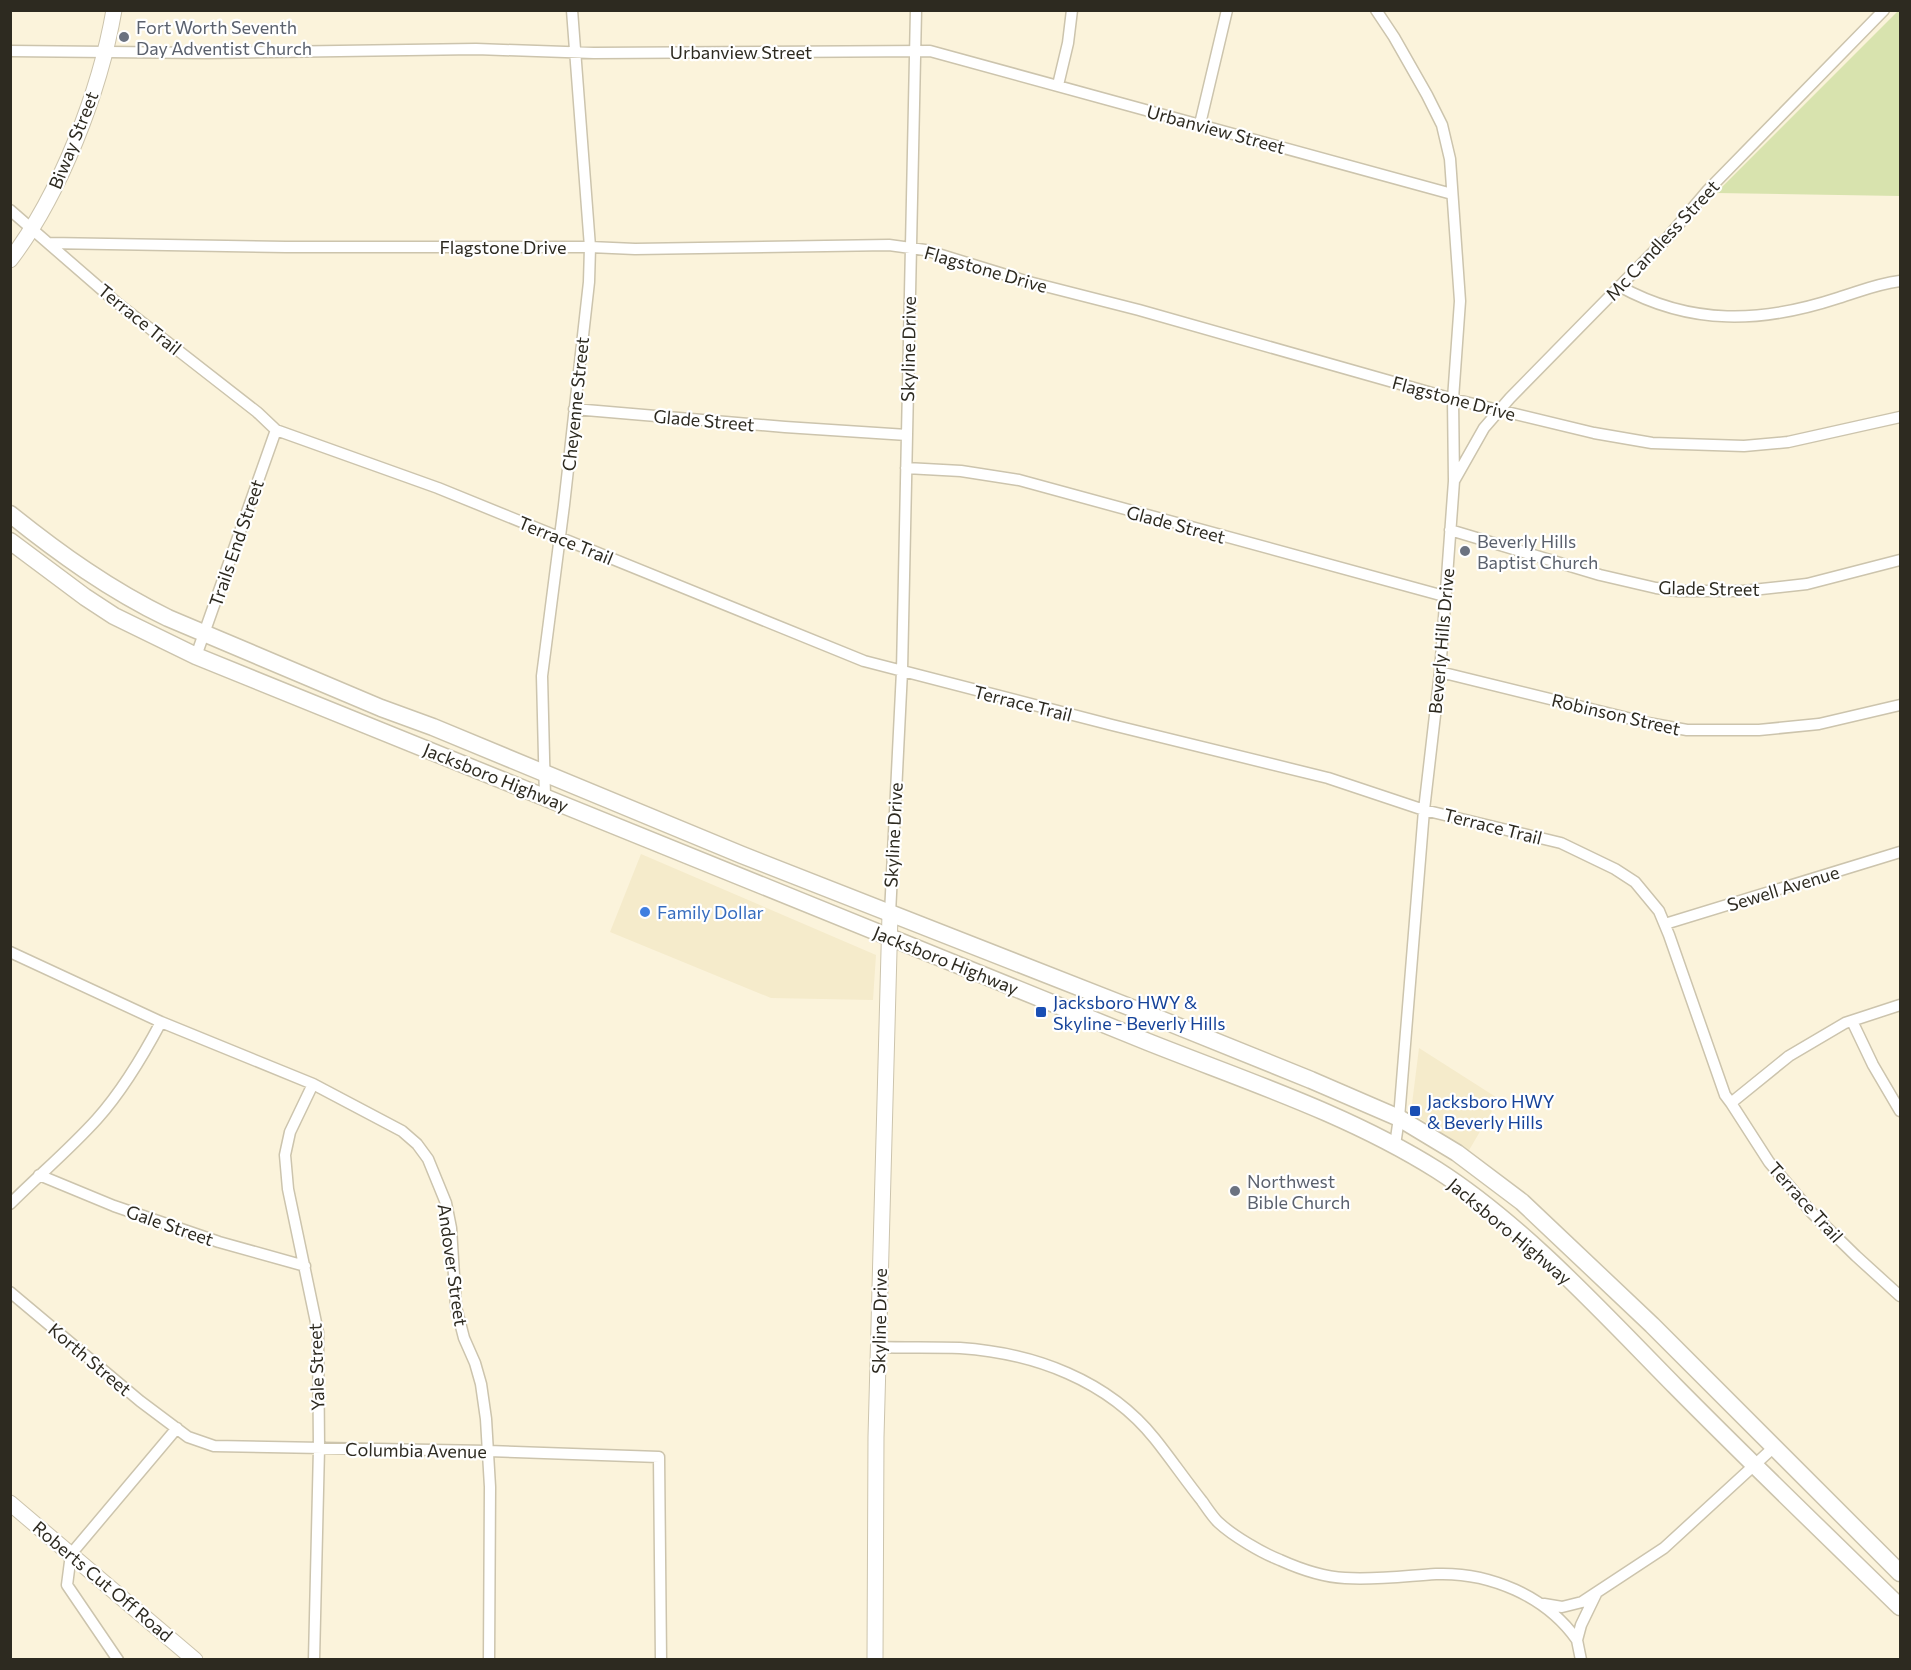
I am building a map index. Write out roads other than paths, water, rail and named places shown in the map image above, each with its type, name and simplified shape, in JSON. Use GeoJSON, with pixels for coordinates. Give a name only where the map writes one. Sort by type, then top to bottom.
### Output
{"type":"FeatureCollection","features":[{"type":"Feature","properties":{"kind":"main road","name":"Jacksboro Highway"},"geometry":{"type":"LineString","coordinates":[[10,514],[95,578],[138,603],[208,625],[400,715],[890,914],[1160,1019],[1399,1118],[1457,1153],[1522,1202],[1644,1317],[1900,1573]]}},
{"type":"Feature","properties":{"kind":"main road","name":"Jacksboro Highway"},"geometry":{"type":"LineString","coordinates":[[10,541],[114,616],[196,656],[1299,1101],[1395,1146],[1437,1170],[1476,1197],[1544,1256],[1900,1606]]}},
{"type":"Feature","properties":{"kind":"main road"},"geometry":{"type":"LineString","coordinates":[[393,735],[400,715]]}},
{"type":"Feature","properties":{"kind":"main road"},"geometry":{"type":"LineString","coordinates":[[1148,1042],[1160,1019]]}},
{"type":"Feature","properties":{"kind":"street","name":"Biway Street"},"geometry":{"type":"LineString","coordinates":[[10,260],[55,188],[88,106],[105,51],[114,10]]}},
{"type":"Feature","properties":{"kind":"street","name":"Cheyenne Street"},"geometry":{"type":"LineString","coordinates":[[545,797],[542,676],[589,282],[590,247],[572,10]]}},
{"type":"Feature","properties":{"kind":"street","name":"Skyline Drive"},"geometry":{"type":"LineString","coordinates":[[875,1659],[878,1347],[889,937],[902,671],[916,10]]}},
{"type":"Feature","properties":{"kind":"street"},"geometry":{"type":"LineString","coordinates":[[1058,85],[1068,43],[1072,10]]}},
{"type":"Feature","properties":{"kind":"street"},"geometry":{"type":"LineString","coordinates":[[1200,124],[1227,10]]}},
{"type":"Feature","properties":{"kind":"street","name":"Beverly Hills Drive"},"geometry":{"type":"LineString","coordinates":[[1376,10],[1394,37],[1442,125],[1450,159],[1460,301],[1453,399],[1454,481],[1440,672],[1424,810],[1395,1146]]}},
{"type":"Feature","properties":{"kind":"street","name":"Mc Candless Street"},"geometry":{"type":"LineString","coordinates":[[1454,481],[1484,429],[1499,411],[1668,237],[1708,190],[1884,10]]}},
{"type":"Feature","properties":{"kind":"street","name":"Urbanview Street"},"geometry":{"type":"LineString","coordinates":[[10,51],[206,53],[476,49],[576,53],[930,51],[1452,194]]}},
{"type":"Feature","properties":{"kind":"street","name":"Terrace Trail"},"geometry":{"type":"LineString","coordinates":[[10,210],[116,302],[257,412],[276,430],[438,488],[864,662],[1328,778],[1424,810],[1561,843],[1615,869],[1635,882],[1659,911],[1725,1095],[1769,1162],[1812,1213],[1900,1296]]}},
{"type":"Feature","properties":{"kind":"street","name":"Flagstone Drive"},"geometry":{"type":"LineString","coordinates":[[49,243],[286,248],[590,247],[635,249],[890,245],[925,250],[1029,282],[1139,310],[1499,411],[1594,433],[1652,443],[1744,446],[1788,442],[1900,417]]}},
{"type":"Feature","properties":{"kind":"street"},"geometry":{"type":"LineString","coordinates":[[1619,286],[1657,305],[1724,317],[1769,314],[1797,309],[1840,298],[1877,284],[1900,281]]}},
{"type":"Feature","properties":{"kind":"street","name":"Glade Street"},"geometry":{"type":"LineString","coordinates":[[574,410],[906,435]]}},
{"type":"Feature","properties":{"kind":"street","name":"Trails End Street"},"geometry":{"type":"LineString","coordinates":[[196,656],[276,430]]}},
{"type":"Feature","properties":{"kind":"street","name":"Glade Street"},"geometry":{"type":"LineString","coordinates":[[906,468],[961,471],[1019,480],[1444,596]]}},
{"type":"Feature","properties":{"kind":"street","name":"Glade Street"},"geometry":{"type":"LineString","coordinates":[[1450,530],[1600,575],[1678,591],[1743,591],[1807,584],[1900,560]]}},
{"type":"Feature","properties":{"kind":"street","name":"Robinson Street"},"geometry":{"type":"LineString","coordinates":[[1440,672],[1648,723],[1687,730],[1759,730],[1820,724],[1900,705]]}},
{"type":"Feature","properties":{"kind":"street","name":"Sewell Avenue"},"geometry":{"type":"LineString","coordinates":[[1665,924],[1900,852]]}},
{"type":"Feature","properties":{"kind":"street","name":"Andover Street"},"geometry":{"type":"LineString","coordinates":[[10,952],[161,1022],[313,1084],[402,1131],[417,1144],[438,1180],[446,1203],[451,1228],[456,1306],[464,1338],[481,1384],[486,1419],[490,1487],[489,1659]]}},
{"type":"Feature","properties":{"kind":"street"},"geometry":{"type":"LineString","coordinates":[[1731,1103],[1789,1056],[1845,1023],[1900,1005]]}},
{"type":"Feature","properties":{"kind":"street"},"geometry":{"type":"LineString","coordinates":[[1852,1021],[1873,1065],[1900,1111]]}},
{"type":"Feature","properties":{"kind":"street"},"geometry":{"type":"LineString","coordinates":[[10,1204],[96,1119],[145,1052],[161,1022]]}},
{"type":"Feature","properties":{"kind":"street","name":"Yale Street"},"geometry":{"type":"LineString","coordinates":[[313,1084],[290,1132],[285,1155],[288,1189],[318,1332],[319,1448],[314,1659]]}},
{"type":"Feature","properties":{"kind":"street","name":"Gale Street"},"geometry":{"type":"LineString","coordinates":[[39,1175],[114,1206],[198,1235],[305,1266]]}},
{"type":"Feature","properties":{"kind":"street","name":"Korth Street"},"geometry":{"type":"LineString","coordinates":[[10,1292],[140,1401],[174,1426]]}},
{"type":"Feature","properties":{"kind":"street"},"geometry":{"type":"LineString","coordinates":[[878,1347],[959,1348],[1002,1353],[1052,1366],[1094,1386],[1134,1417],[1154,1438],[1218,1522],[1279,1560],[1313,1572],[1342,1578],[1377,1579],[1437,1574],[1467,1575],[1507,1586],[1541,1604],[1567,1626],[1577,1640],[1581,1659]]}},
{"type":"Feature","properties":{"kind":"street"},"geometry":{"type":"LineString","coordinates":[[118,1659],[67,1585],[71,1554],[174,1426]]}},
{"type":"Feature","properties":{"kind":"street","name":"Columbia Avenue"},"geometry":{"type":"LineString","coordinates":[[174,1426],[188,1437],[214,1446],[659,1457],[661,1659]]}},
{"type":"Feature","properties":{"kind":"street"},"geometry":{"type":"LineString","coordinates":[[1541,1604],[1562,1607],[1581,1602],[1596,1594],[1664,1548],[1773,1448]]}},
{"type":"Feature","properties":{"kind":"street","name":"Roberts Cut Off Road"},"geometry":{"type":"LineString","coordinates":[[10,1503],[195,1659]]}},
{"type":"Feature","properties":{"kind":"street"},"geometry":{"type":"LineString","coordinates":[[1577,1640],[1596,1594]]}},
{"type":"Feature","properties":{"kind":"place","name":"Fort Worth Seventh Day Adventist Church"},"geometry":{"type":"Point","coordinates":[124,37]}},
{"type":"Feature","properties":{"kind":"place","name":"Beverly Hills Baptist Church"},"geometry":{"type":"Point","coordinates":[1465,551]}},
{"type":"Feature","properties":{"kind":"place","name":"Family Dollar"},"geometry":{"type":"Point","coordinates":[645,912]}},
{"type":"Feature","properties":{"kind":"place","name":"Jacksboro HWY & Skyline - Beverly Hills"},"geometry":{"type":"Point","coordinates":[1041,1012]}},
{"type":"Feature","properties":{"kind":"place","name":"Jacksboro HWY & Beverly Hills"},"geometry":{"type":"Point","coordinates":[1415,1111]}},
{"type":"Feature","properties":{"kind":"place","name":"Northwest Bible Church"},"geometry":{"type":"Point","coordinates":[1235,1191]}}]}
